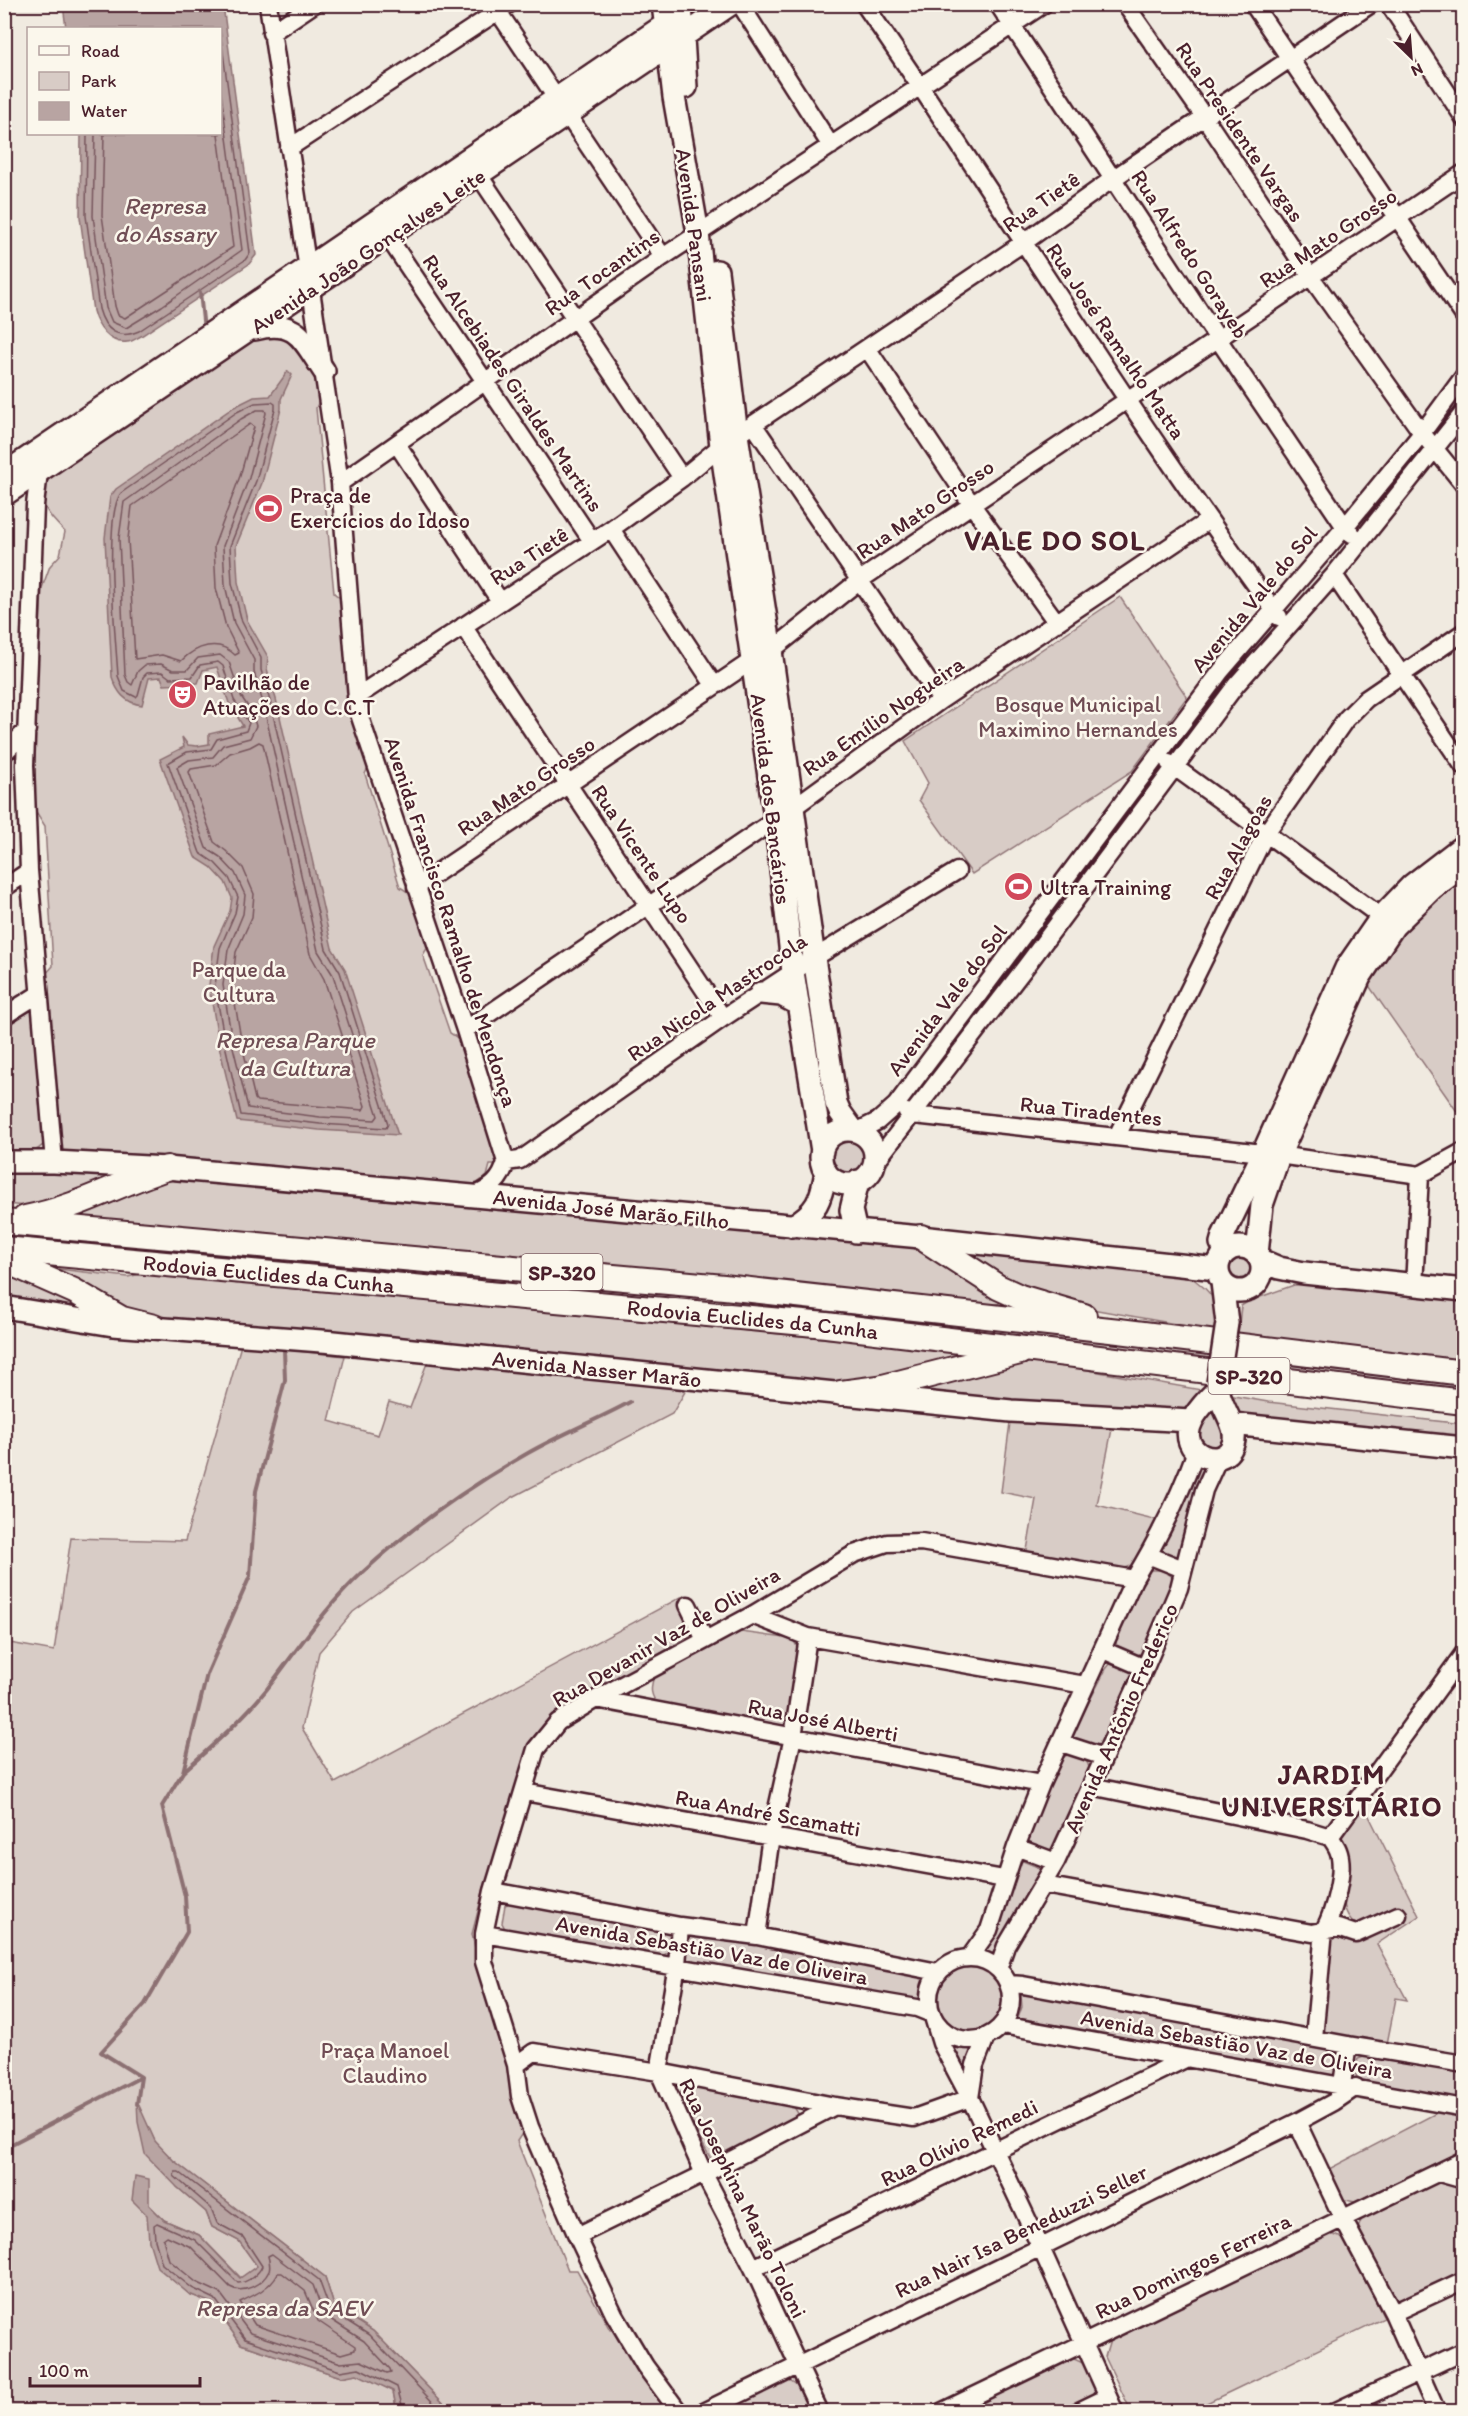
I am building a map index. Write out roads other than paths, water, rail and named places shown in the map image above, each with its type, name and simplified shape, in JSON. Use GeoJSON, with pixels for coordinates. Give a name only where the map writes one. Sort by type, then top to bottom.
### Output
{"type":"FeatureCollection","features":[{"type":"Feature","properties":{"kind":"highway"},"geometry":{"type":"LineString","coordinates":[[4,1222],[64,1208],[167,1168]]}},
{"type":"Feature","properties":{"kind":"highway","name":"Rodovia Euclides da Cunha"},"geometry":{"type":"LineString","coordinates":[[4,1222],[724,1287],[1119,1331],[1464,1373]]}},
{"type":"Feature","properties":{"kind":"highway"},"geometry":{"type":"LineString","coordinates":[[921,1237],[998,1287],[1020,1297],[1068,1310],[1119,1331]]}},
{"type":"Feature","properties":{"kind":"highway","name":"Rodovia Euclides da Cunha"},"geometry":{"type":"LineString","coordinates":[[4,1250],[814,1324],[1464,1402]]}},
{"type":"Feature","properties":{"kind":"highway"},"geometry":{"type":"LineString","coordinates":[[4,1260],[74,1291],[122,1319],[154,1327]]}},
{"type":"Feature","properties":{"kind":"highway"},"geometry":{"type":"LineString","coordinates":[[841,1393],[879,1388],[1034,1349]]}},
{"type":"Feature","properties":{"kind":"main road","name":"Avenida João Gonçalves Leite"},"geometry":{"type":"LineString","coordinates":[[609,75],[676,42],[731,4]]}},
{"type":"Feature","properties":{"kind":"main road","name":"Avenida João Gonçalves Leite"},"geometry":{"type":"LineString","coordinates":[[8,486],[309,266],[382,229],[609,75],[678,10]]}},
{"type":"Feature","properties":{"kind":"main road","name":"Avenida Pansani"},"geometry":{"type":"LineString","coordinates":[[678,10],[676,42],[737,435]]}},
{"type":"Feature","properties":{"kind":"main road","name":"Avenida João Gonçalves Leite"},"geometry":{"type":"LineString","coordinates":[[8,486],[39,472],[312,289],[382,229]]}},
{"type":"Feature","properties":{"kind":"main road"},"geometry":{"type":"LineString","coordinates":[[251,329],[272,324],[289,327],[303,339],[324,371]]}},
{"type":"Feature","properties":{"kind":"main road","name":"Avenida dos Bancários"},"geometry":{"type":"LineString","coordinates":[[737,435],[762,655],[775,818],[793,972],[822,1151]]}},
{"type":"Feature","properties":{"kind":"main road","name":"Avenida dos Bancários"},"geometry":{"type":"LineString","coordinates":[[762,655],[794,807],[836,1103],[855,1131]]}},
{"type":"Feature","properties":{"kind":"main road"},"geometry":{"type":"LineString","coordinates":[[1464,845],[1412,885],[1388,921],[1360,977],[1326,1033],[1271,1155],[1223,1236],[1222,1268],[1227,1321],[1218,1385],[1225,1413],[1232,1424],[1464,1448]]}},
{"type":"Feature","properties":{"kind":"main road"},"geometry":{"type":"LineString","coordinates":[[1388,921],[1464,865]]}},
{"type":"Feature","properties":{"kind":"main road"},"geometry":{"type":"LineString","coordinates":[[761,993],[781,995],[798,1005]]}},
{"type":"Feature","properties":{"kind":"main road"},"geometry":{"type":"LineString","coordinates":[[844,1130],[855,1131],[870,1141],[874,1148],[874,1164],[870,1171],[858,1181],[844,1183],[831,1178],[826,1172],[823,1166],[822,1151],[830,1137],[844,1130]]}},
{"type":"Feature","properties":{"kind":"main road"},"geometry":{"type":"LineString","coordinates":[[1227,1321],[1261,1278],[1259,1257],[1262,1205],[1271,1155]]}},
{"type":"Feature","properties":{"kind":"main road","name":"Avenida José Marão Filho"},"geometry":{"type":"LineString","coordinates":[[4,1162],[54,1162],[167,1168],[921,1237],[1222,1268]]}},
{"type":"Feature","properties":{"kind":"main road"},"geometry":{"type":"LineString","coordinates":[[792,1226],[816,1208],[823,1191],[826,1172]]}},
{"type":"Feature","properties":{"kind":"main road"},"geometry":{"type":"LineString","coordinates":[[856,1232],[850,1210],[858,1181]]}},
{"type":"Feature","properties":{"kind":"main road"},"geometry":{"type":"LineString","coordinates":[[1222,1268],[1242,1247],[1279,1268],[1304,1273],[1464,1290]]}},
{"type":"Feature","properties":{"kind":"main road"},"geometry":{"type":"LineString","coordinates":[[1222,1268],[1226,1287],[1239,1292],[1252,1288]]}},
{"type":"Feature","properties":{"kind":"main road","name":"Avenida Nasser Marão"},"geometry":{"type":"LineString","coordinates":[[4,1307],[112,1325],[334,1342],[1011,1411],[1191,1421]]}},
{"type":"Feature","properties":{"kind":"main road"},"geometry":{"type":"LineString","coordinates":[[1218,1385],[1191,1421],[1189,1440],[1196,1451],[1208,1458],[1219,1457]]}},
{"type":"Feature","properties":{"kind":"main road","name":"Avenida Antônio Frederico"},"geometry":{"type":"LineString","coordinates":[[1219,1457],[1229,1451],[1233,1444],[1235,1435],[1232,1424]]}},
{"type":"Feature","properties":{"kind":"street","name":"Avenida Francisco Ramalho de Mendonça"},"geometry":{"type":"LineString","coordinates":[[268,4],[340,483],[358,711],[465,1030],[506,1162]]}},
{"type":"Feature","properties":{"kind":"street"},"geometry":{"type":"LineString","coordinates":[[271,33],[314,4]]}},
{"type":"Feature","properties":{"kind":"street"},"geometry":{"type":"LineString","coordinates":[[740,4],[831,146]]}},
{"type":"Feature","properties":{"kind":"street","name":"Rua José Ramalho Matta"},"geometry":{"type":"LineString","coordinates":[[864,4],[1128,401],[1209,520],[1287,627]]}},
{"type":"Feature","properties":{"kind":"street","name":"Rua Alfredo Gorayeb"},"geometry":{"type":"LineString","coordinates":[[998,4],[1218,339],[1345,527],[1361,543]]}},
{"type":"Feature","properties":{"kind":"street","name":"Rua Tocantins"},"geometry":{"type":"LineString","coordinates":[[340,483],[704,228],[1044,4]]}},
{"type":"Feature","properties":{"kind":"street","name":"Rua Presidente Vargas"},"geometry":{"type":"LineString","coordinates":[[1125,4],[1205,118],[1311,277],[1422,433],[1464,485]]}},
{"type":"Feature","properties":{"kind":"street"},"geometry":{"type":"LineString","coordinates":[[1253,4],[1464,316]]}},
{"type":"Feature","properties":{"kind":"street","name":"Rua Tietê"},"geometry":{"type":"LineString","coordinates":[[356,697],[592,542],[682,478],[737,435],[1023,243],[1114,178],[1371,4]]}},
{"type":"Feature","properties":{"kind":"street"},"geometry":{"type":"LineString","coordinates":[[1389,4],[1464,118]]}},
{"type":"Feature","properties":{"kind":"street"},"geometry":{"type":"LineString","coordinates":[[290,148],[500,7],[563,107],[663,257]]}},
{"type":"Feature","properties":{"kind":"street"},"geometry":{"type":"LineString","coordinates":[[473,167],[682,478]]}},
{"type":"Feature","properties":{"kind":"street","name":"Rua Mato Grosso"},"geometry":{"type":"LineString","coordinates":[[416,887],[569,786],[714,685],[762,655],[860,580],[1464,173]]}},
{"type":"Feature","properties":{"kind":"street","name":"Rua Alcebiades Giraldes Martins"},"geometry":{"type":"LineString","coordinates":[[382,229],[592,542]]}},
{"type":"Feature","properties":{"kind":"street"},"geometry":{"type":"LineString","coordinates":[[867,348],[972,505],[1057,623]]}},
{"type":"Feature","properties":{"kind":"street","name":"Avenida Vale do Sol"},"geometry":{"type":"LineString","coordinates":[[855,1131],[878,1121],[896,1105],[1160,756],[1221,671],[1345,527],[1422,433],[1464,376]]}},
{"type":"Feature","properties":{"kind":"street","name":"Avenida Vale do Sol"},"geometry":{"type":"LineString","coordinates":[[874,1164],[914,1115],[1236,685],[1361,543],[1464,412]]}},
{"type":"Feature","properties":{"kind":"street"},"geometry":{"type":"LineString","coordinates":[[737,435],[860,580],[941,700]]}},
{"type":"Feature","properties":{"kind":"street"},"geometry":{"type":"LineString","coordinates":[[397,444],[500,602]]}},
{"type":"Feature","properties":{"kind":"street"},"geometry":{"type":"LineString","coordinates":[[39,472],[35,505],[26,765],[29,872],[54,1162]]}},
{"type":"Feature","properties":{"kind":"street"},"geometry":{"type":"LineString","coordinates":[[8,486],[35,505]]}},
{"type":"Feature","properties":{"kind":"street","name":"Rua Emílio Nogueira"},"geometry":{"type":"LineString","coordinates":[[465,1030],[649,903],[794,807],[941,700],[1209,520]]}},
{"type":"Feature","properties":{"kind":"street"},"geometry":{"type":"LineString","coordinates":[[611,529],[714,685]]}},
{"type":"Feature","properties":{"kind":"street"},"geometry":{"type":"LineString","coordinates":[[1334,575],[1464,766]]}},
{"type":"Feature","properties":{"kind":"street","name":"Rua Vicente Lupo"},"geometry":{"type":"LineString","coordinates":[[463,626],[649,903],[723,1018]]}},
{"type":"Feature","properties":{"kind":"street","name":"Rua Alagoas"},"geometry":{"type":"LineString","coordinates":[[1117,1137],[1266,833],[1346,719],[1366,699],[1464,632]]}},
{"type":"Feature","properties":{"kind":"street"},"geometry":{"type":"LineString","coordinates":[[26,765],[4,755],[27,730]]}},
{"type":"Feature","properties":{"kind":"street"},"geometry":{"type":"LineString","coordinates":[[1160,756],[1388,921]]}},
{"type":"Feature","properties":{"kind":"street"},"geometry":{"type":"LineString","coordinates":[[4,888],[29,872]]}},
{"type":"Feature","properties":{"kind":"street","name":"Rua Nicola Mastrocola"},"geometry":{"type":"LineString","coordinates":[[506,1162],[520,1160],[723,1018],[814,958],[957,872]]}},
{"type":"Feature","properties":{"kind":"street"},"geometry":{"type":"LineString","coordinates":[[1011,953],[1027,965]]}},
{"type":"Feature","properties":{"kind":"street"},"geometry":{"type":"LineString","coordinates":[[4,1016],[39,994]]}},
{"type":"Feature","properties":{"kind":"street"},"geometry":{"type":"LineString","coordinates":[[966,1013],[982,1025]]}},
{"type":"Feature","properties":{"kind":"street"},"geometry":{"type":"LineString","coordinates":[[896,1105],[914,1115]]}},
{"type":"Feature","properties":{"kind":"street","name":"Rua Tiradentes"},"geometry":{"type":"LineString","coordinates":[[914,1115],[1271,1155],[1419,1175]]}},
{"type":"Feature","properties":{"kind":"street"},"geometry":{"type":"LineString","coordinates":[[1414,1286],[1419,1175],[1464,1151]]}},
{"type":"Feature","properties":{"kind":"street"},"geometry":{"type":"LineString","coordinates":[[474,1196],[490,1188],[501,1176],[506,1162]]}},
{"type":"Feature","properties":{"kind":"street","name":"Avenida Antônio Frederico"},"geometry":{"type":"LineString","coordinates":[[969,1958],[989,1930],[1004,1879],[1041,1784],[1134,1579],[1148,1556],[1186,1479],[1196,1451]]}},
{"type":"Feature","properties":{"kind":"street","name":"Avenida Antônio Frederico"},"geometry":{"type":"LineString","coordinates":[[998,1969],[1006,1946],[1056,1862],[1145,1668],[1179,1588],[1204,1490],[1219,1457]]}},
{"type":"Feature","properties":{"kind":"street","name":"Rua Devanir Vaz de Oliveira"},"geometry":{"type":"LineString","coordinates":[[679,2412],[645,2366],[614,2314],[577,2236],[530,2127],[520,2096],[516,2066],[484,1962],[484,1934],[493,1891],[536,1749],[558,1722],[596,1699],[752,1614],[854,1554],[886,1544],[921,1542],[1134,1579]]}},
{"type":"Feature","properties":{"kind":"street"},"geometry":{"type":"LineString","coordinates":[[1148,1556],[1183,1569]]}},
{"type":"Feature","properties":{"kind":"street"},"geometry":{"type":"LineString","coordinates":[[688,1605],[705,1640]]}},
{"type":"Feature","properties":{"kind":"street"},"geometry":{"type":"LineString","coordinates":[[752,1614],[808,1637],[1085,1685]]}},
{"type":"Feature","properties":{"kind":"street"},"geometry":{"type":"LineString","coordinates":[[757,1936],[771,1836],[793,1737],[808,1637]]}},
{"type":"Feature","properties":{"kind":"street"},"geometry":{"type":"LineString","coordinates":[[1103,1650],[1145,1668]]}},
{"type":"Feature","properties":{"kind":"street"},"geometry":{"type":"LineString","coordinates":[[1330,1837],[1464,1653]]}},
{"type":"Feature","properties":{"kind":"street","name":"Rua José Alberti"},"geometry":{"type":"LineString","coordinates":[[596,1699],[1041,1784]]}},
{"type":"Feature","properties":{"kind":"street"},"geometry":{"type":"LineString","coordinates":[[1061,1743],[1104,1757]]}},
{"type":"Feature","properties":{"kind":"street"},"geometry":{"type":"LineString","coordinates":[[1091,1786],[1308,1830],[1330,1837],[1338,1851],[1341,1867],[1332,1916],[1324,1930],[1314,2038]]}},
{"type":"Feature","properties":{"kind":"street","name":"Rua André Scamatti"},"geometry":{"type":"LineString","coordinates":[[524,1792],[1004,1879]]}},
{"type":"Feature","properties":{"kind":"street"},"geometry":{"type":"LineString","coordinates":[[1016,1847],[1056,1862]]}},
{"type":"Feature","properties":{"kind":"street"},"geometry":{"type":"LineString","coordinates":[[1044,1885],[1312,1933],[1338,1928],[1356,1934],[1398,1915]]}},
{"type":"Feature","properties":{"kind":"street","name":"Avenida Sebastião Vaz de Oliveira"},"geometry":{"type":"LineString","coordinates":[[493,1891],[680,1926],[757,1936],[938,1972]]}},
{"type":"Feature","properties":{"kind":"street","name":"Rua Josephina Marão Toloni"},"geometry":{"type":"LineString","coordinates":[[680,1926],[677,1965],[658,2072],[704,2174],[753,2268],[820,2412]]}},
{"type":"Feature","properties":{"kind":"street","name":"Avenida Sebastião Vaz de Oliveira"},"geometry":{"type":"LineString","coordinates":[[484,1934],[677,1965],[917,2008],[933,2017]]}},
{"type":"Feature","properties":{"kind":"street"},"geometry":{"type":"LineString","coordinates":[[933,2017],[944,2031],[957,2038],[971,2040],[986,2037],[1002,2025],[1009,2012],[1012,1998],[1009,1984],[998,1969],[980,1959],[969,1958],[947,1965],[938,1972],[931,1985],[929,2000],[933,2017],[941,2043],[970,2098],[1040,2246],[1111,2404],[1077,2412]]}},
{"type":"Feature","properties":{"kind":"street","name":"Avenida Sebastião Vaz de Oliveira"},"geometry":{"type":"LineString","coordinates":[[1009,1984],[1464,2064]]}},
{"type":"Feature","properties":{"kind":"street","name":"Avenida Sebastião Vaz de Oliveira"},"geometry":{"type":"LineString","coordinates":[[1002,2025],[1464,2108]]}},
{"type":"Feature","properties":{"kind":"street"},"geometry":{"type":"LineString","coordinates":[[970,2098],[975,2065],[986,2037]]}},
{"type":"Feature","properties":{"kind":"street"},"geometry":{"type":"LineString","coordinates":[[1348,2045],[1349,2086]]}},
{"type":"Feature","properties":{"kind":"street"},"geometry":{"type":"LineString","coordinates":[[516,2066],[534,2052],[914,2118],[970,2098]]}},
{"type":"Feature","properties":{"kind":"street","name":"Rua Olívio Remedi"},"geometry":{"type":"LineString","coordinates":[[753,2268],[1185,2059]]}},
{"type":"Feature","properties":{"kind":"street","name":"Rua Nair Isa Beneduzzi Seller"},"geometry":{"type":"LineString","coordinates":[[703,2412],[1297,2122],[1334,2102],[1349,2086]]}},
{"type":"Feature","properties":{"kind":"street"},"geometry":{"type":"LineString","coordinates":[[577,2236],[835,2106]]}},
{"type":"Feature","properties":{"kind":"street"},"geometry":{"type":"LineString","coordinates":[[1297,2122],[1343,2219],[1393,2313],[1437,2412]]}},
{"type":"Feature","properties":{"kind":"street","name":"Rua Domingos Ferreira"},"geometry":{"type":"LineString","coordinates":[[941,2412],[1464,2160]]}},
{"type":"Feature","properties":{"kind":"street"},"geometry":{"type":"LineString","coordinates":[[1439,2173],[1464,2180]]}},
{"type":"Feature","properties":{"kind":"street"},"geometry":{"type":"LineString","coordinates":[[1393,2313],[1464,2280]]}},
{"type":"Feature","properties":{"kind":"street"},"geometry":{"type":"LineString","coordinates":[[1335,2412],[1464,2351]]}},
{"type":"Feature","properties":{"kind":"water","name":"Represa do Assary"},"geometry":{"type":"Polygon","coordinates":[[[63,5],[223,5],[256,255],[249,264],[129,342],[121,342],[109,337],[97,322],[93,311],[80,217],[81,135],[222,135],[222,27],[66,27],[63,5]]]}},
{"type":"Feature","properties":{"kind":"water","name":"Represa Parque da Cultura"},"geometry":{"type":"Polygon","coordinates":[[[288,371],[292,375],[281,399],[281,409],[262,483],[236,546],[238,582],[247,620],[268,657],[267,669],[276,699],[332,948],[345,969],[398,1135],[319,1130],[237,1121],[220,1050],[209,985],[214,946],[230,911],[232,898],[225,882],[211,867],[195,857],[160,759],[184,747],[182,737],[188,745],[209,744],[209,734],[243,726],[229,703],[217,667],[203,670],[198,683],[164,685],[161,677],[149,678],[142,705],[122,696],[112,677],[105,538],[110,497],[116,489],[234,407],[254,397],[270,396],[288,371]]]}},
{"type":"Feature","properties":{"kind":"water","name":"Represa da SAEV"},"geometry":{"type":"Polygon","coordinates":[[[137,2101],[155,2141],[173,2160],[325,2277],[334,2306],[373,2331],[451,2411],[365,2411],[396,2407],[393,2391],[357,2374],[341,2377],[241,2344],[212,2303],[189,2294],[157,2267],[149,2241],[147,2215],[132,2200],[135,2176],[149,2179],[149,2205],[164,2220],[199,2235],[240,2278],[257,2266],[239,2241],[212,2227],[206,2212],[177,2187],[145,2154],[138,2122],[137,2101]]]}},
{"type":"Feature","properties":{"kind":"waterway"},"geometry":{"type":"LineString","coordinates":[[200,292],[204,330]]}},
{"type":"Feature","properties":{"kind":"waterway"},"geometry":{"type":"LineString","coordinates":[[137,2104],[141,2077],[101,2052],[145,2004],[187,1932],[185,1896],[162,1806],[183,1772],[207,1674],[250,1576],[256,1491],[285,1380],[284,1349]]}},
{"type":"Feature","properties":{"kind":"waterway"},"geometry":{"type":"LineString","coordinates":[[183,1772],[258,1700],[324,1614],[349,1586],[401,1539],[463,1493],[506,1466],[630,1402]]}},
{"type":"Feature","properties":{"kind":"waterway"},"geometry":{"type":"LineString","coordinates":[[4,2148],[141,2077]]}},
{"type":"Feature","properties":{"kind":"place","name":"Praça de Exercícios do Idoso"},"geometry":{"type":"Point","coordinates":[269,508]}},
{"type":"Feature","properties":{"kind":"place","name":"Pavilhão de Atuações do C.C.T"},"geometry":{"type":"Point","coordinates":[182,695]}},
{"type":"Feature","properties":{"kind":"place","name":"Ultra Training"},"geometry":{"type":"Point","coordinates":[1019,887]}},
{"type":"Feature","properties":{"kind":"district","name":"VALE DO SOL"},"geometry":{"type":"Point","coordinates":[1055,540]}},
{"type":"Feature","properties":{"kind":"district","name":"JARDIM UNIVERSITÁRIO"},"geometry":{"type":"Point","coordinates":[1332,1790]}},
{"type":"Feature","properties":{"kind":"park label","name":"Bosque Municipal Maximino Hernandes"},"geometry":{"type":"Point","coordinates":[1078,716]}},
{"type":"Feature","properties":{"kind":"park label","name":"Parque da Cultura"},"geometry":{"type":"Point","coordinates":[239,982]}},
{"type":"Feature","properties":{"kind":"park label","name":"Praça Manoel Claudino"},"geometry":{"type":"Point","coordinates":[385,2062]}}]}
